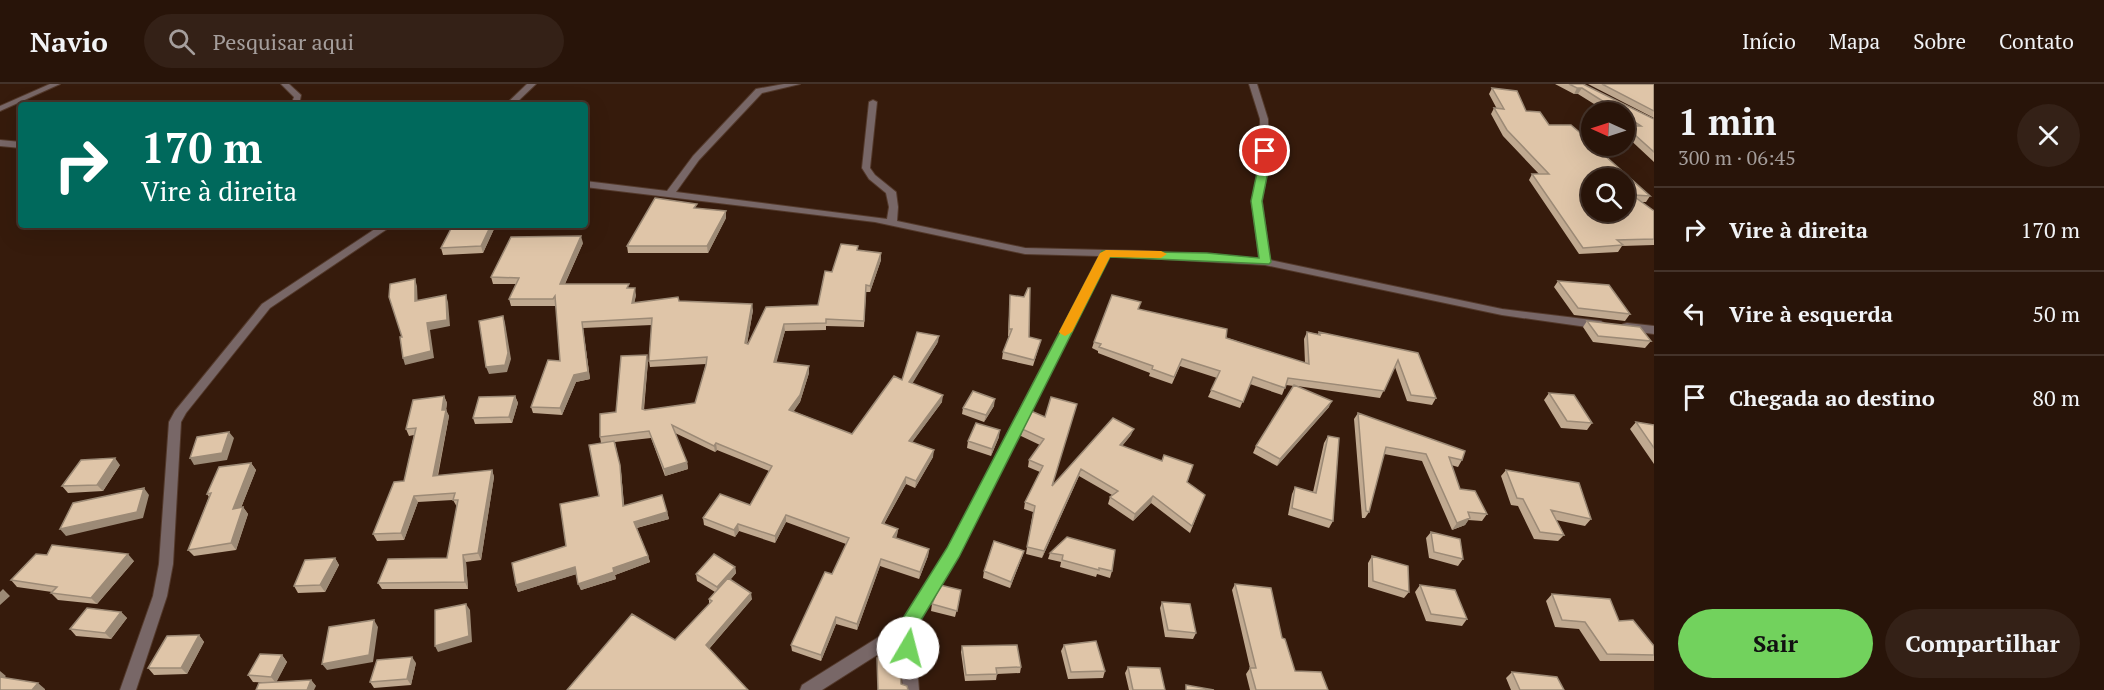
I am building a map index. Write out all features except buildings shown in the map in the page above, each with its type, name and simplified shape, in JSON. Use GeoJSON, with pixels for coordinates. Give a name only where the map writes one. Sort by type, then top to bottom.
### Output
{"type":"FeatureCollection","features":[{"type":"Feature","properties":{"kind":"street"},"geometry":{"type":"LineString","coordinates":[[0,109],[56,84]]}},
{"type":"Feature","properties":{"kind":"street"},"geometry":{"type":"LineString","coordinates":[[285,84],[298,97],[296,102]]}},
{"type":"Feature","properties":{"kind":"street"},"geometry":{"type":"LineString","coordinates":[[512,102],[532,84]]}},
{"type":"Feature","properties":{"kind":"street"},"geometry":{"type":"LineString","coordinates":[[669,195],[696,158],[759,91],[796,84]]}},
{"type":"Feature","properties":{"kind":"street"},"geometry":{"type":"LineString","coordinates":[[1253,84],[1264,119],[1265,162],[1257,201],[1265,262]]}},
{"type":"Feature","properties":{"kind":"street"},"geometry":{"type":"LineString","coordinates":[[873,102],[866,168],[892,192],[895,199],[892,222]]}},
{"type":"Feature","properties":{"kind":"street"},"geometry":{"type":"LineString","coordinates":[[0,143],[18,145]]}},
{"type":"Feature","properties":{"kind":"street"},"geometry":{"type":"LineString","coordinates":[[588,184],[892,222],[1024,251],[1207,256],[1265,262],[1502,312],[1607,325]]}},
{"type":"Feature","properties":{"kind":"street"},"geometry":{"type":"LineString","coordinates":[[128,690],[160,596],[166,564],[176,422],[182,411],[266,306],[383,228]]}},
{"type":"Feature","properties":{"kind":"street"},"geometry":{"type":"LineString","coordinates":[[808,690],[906,628],[953,552],[1106,253]]}},
{"type":"Feature","properties":{"kind":"street"},"geometry":{"type":"LineString","coordinates":[[1619,327],[1654,330]]}},
{"type":"Feature","properties":{"kind":"street"},"geometry":{"type":"LineString","coordinates":[[906,628],[911,690]]}},
{"type":"Feature","properties":{"kind":"slow traffic"},"geometry":{"type":"LineString","coordinates":[[1065,332],[1106,253],[1161,254]]}},
{"type":"Feature","properties":{"kind":"route"},"geometry":{"type":"LineString","coordinates":[[908,648],[906,628],[953,552],[1106,253],[1207,256],[1265,262],[1258,225],[1257,201],[1265,151]]}}]}
